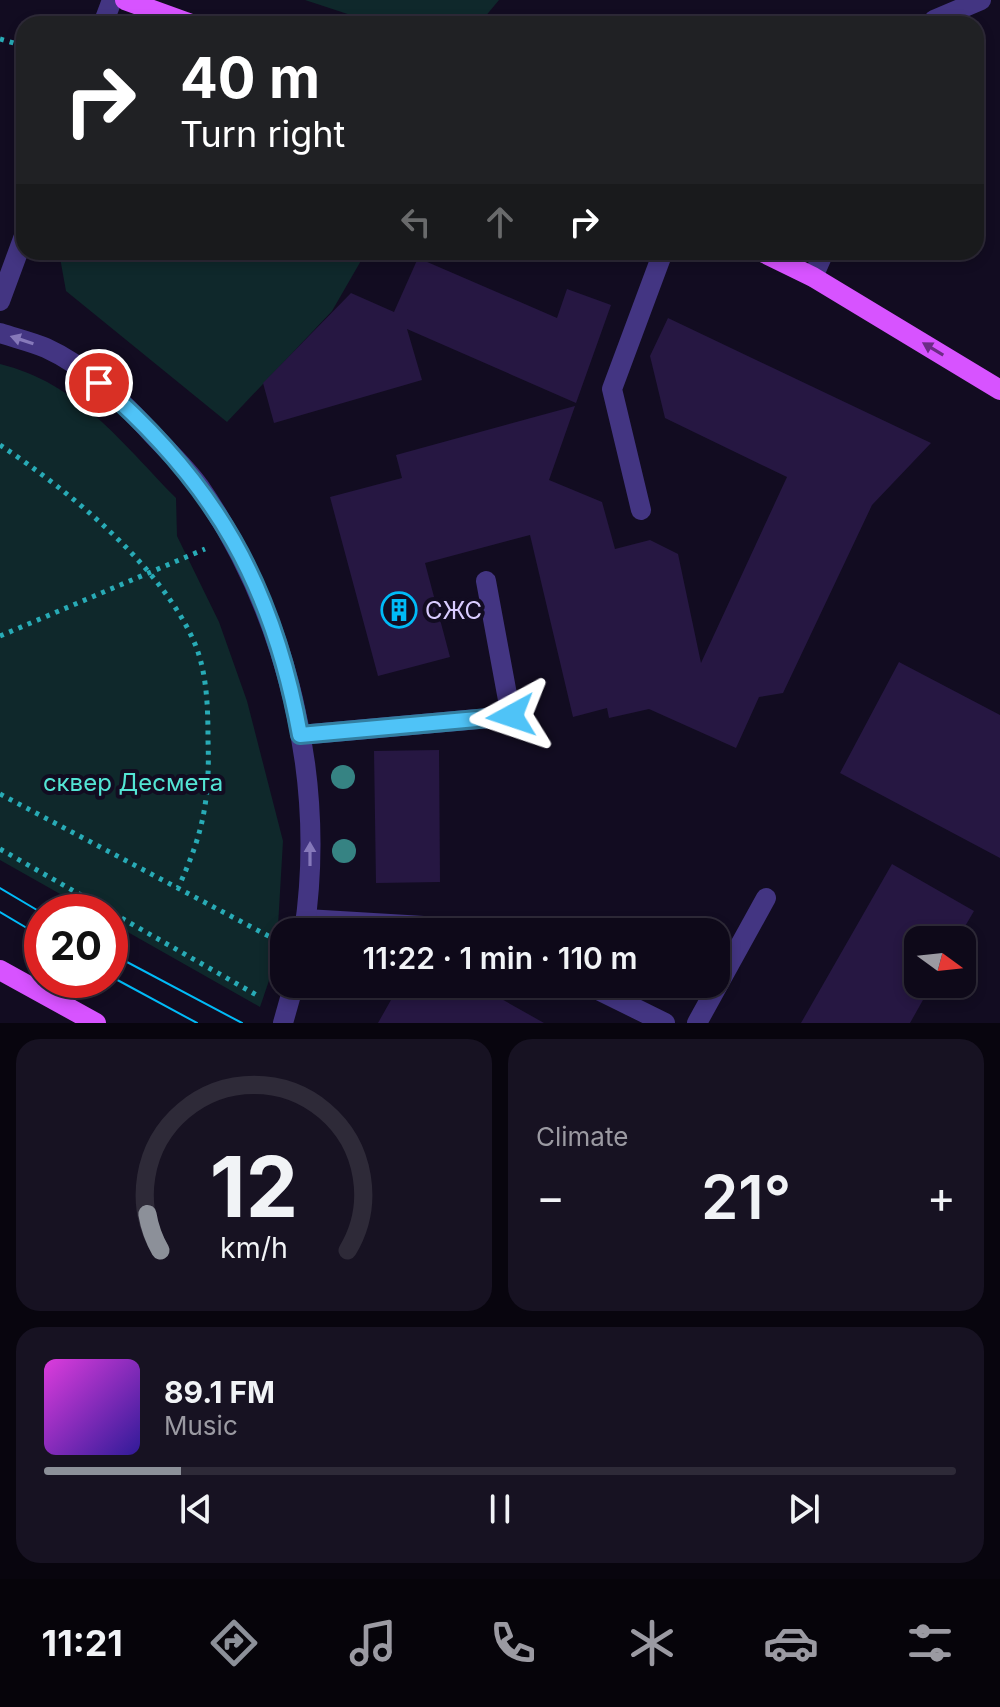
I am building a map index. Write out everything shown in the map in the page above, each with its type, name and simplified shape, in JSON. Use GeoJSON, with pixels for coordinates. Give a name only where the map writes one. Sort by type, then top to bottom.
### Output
{"type":"FeatureCollection","features":[{"type":"Feature","properties":{"kind":"main road"},"geometry":{"type":"LineString","coordinates":[[125,0],[169,16]]}},
{"type":"Feature","properties":{"kind":"main road"},"geometry":{"type":"LineString","coordinates":[[778,260],[813,277],[1000,390]]}},
{"type":"Feature","properties":{"kind":"main road"},"geometry":{"type":"LineString","coordinates":[[0,970],[96,1023]]}},
{"type":"Feature","properties":{"kind":"street"},"geometry":{"type":"LineString","coordinates":[[943,16],[981,0]]}},
{"type":"Feature","properties":{"kind":"street"},"geometry":{"type":"LineString","coordinates":[[0,301],[16,258]]}},
{"type":"Feature","properties":{"kind":"street"},"geometry":{"type":"LineString","coordinates":[[641,510],[612,389],[660,260]]}},
{"type":"Feature","properties":{"kind":"street"},"geometry":{"type":"LineString","coordinates":[[813,277],[820,260]]}},
{"type":"Feature","properties":{"kind":"street"},"geometry":{"type":"LineString","coordinates":[[0,333],[46,348],[81,368],[134,414],[197,483],[232,537],[275,630],[291,683],[310,826],[310,880],[306,918]]}},
{"type":"Feature","properties":{"kind":"street"},"geometry":{"type":"LineString","coordinates":[[300,735],[511,716],[486,581]]}},
{"type":"Feature","properties":{"kind":"street"},"geometry":{"type":"LineString","coordinates":[[697,1023],[766,898]]}},
{"type":"Feature","properties":{"kind":"street"},"geometry":{"type":"LineString","coordinates":[[285,1018],[290,998]]}},
{"type":"Feature","properties":{"kind":"street"},"geometry":{"type":"LineString","coordinates":[[614,998],[665,1023]]}},
{"type":"Feature","properties":{"kind":"path"},"geometry":{"type":"LineString","coordinates":[[0,445],[45,477],[100,523],[149,573],[182,618],[196,646],[204,673],[209,741],[206,806],[195,849],[178,888]]}},
{"type":"Feature","properties":{"kind":"path"},"geometry":{"type":"LineString","coordinates":[[0,636],[232,537]]}},
{"type":"Feature","properties":{"kind":"path"},"geometry":{"type":"LineString","coordinates":[[0,794],[270,937]]}},
{"type":"Feature","properties":{"kind":"path"},"geometry":{"type":"LineString","coordinates":[[0,849],[285,1018]]}},
{"type":"Feature","properties":{"kind":"green space"},"geometry":{"type":"Polygon","coordinates":[[[305,0],[499,0],[486,16],[354,16],[305,0]]]}},
{"type":"Feature","properties":{"kind":"green space"},"geometry":{"type":"Polygon","coordinates":[[[60,260],[361,260],[332,311],[227,422],[66,291],[60,260]]]}},
{"type":"Feature","properties":{"kind":"green space","name":"сквер Десмета"},"geometry":{"type":"Polygon","coordinates":[[[0,364],[28,373],[76,400],[117,436],[176,498],[177,536],[219,622],[247,701],[283,841],[278,918],[270,918],[270,978],[260,1007],[128,932],[128,894],[60,894],[0,860],[0,364]]]}},
{"type":"Feature","properties":{"kind":"building"},"geometry":{"type":"Polygon","coordinates":[[[417,260],[557,318],[567,289],[611,305],[576,403],[407,329],[422,380],[274,423],[263,383],[351,293],[394,312],[417,260]]]}},
{"type":"Feature","properties":{"kind":"building"},"geometry":{"type":"Polygon","coordinates":[[[668,318],[931,443],[872,505],[783,693],[759,697],[736,748],[649,709],[609,718],[607,708],[573,717],[530,535],[425,563],[450,657],[378,676],[330,497],[402,478],[396,455],[575,406],[549,480],[602,502],[615,549],[650,540],[678,554],[701,663],[787,477],[665,418],[650,356],[668,318]]]}},
{"type":"Feature","properties":{"kind":"building"},"geometry":{"type":"Polygon","coordinates":[[[899,662],[1000,715],[1000,858],[840,773],[899,662]]]}},
{"type":"Feature","properties":{"kind":"building"},"geometry":{"type":"Polygon","coordinates":[[[439,750],[440,882],[376,883],[374,751],[439,750]]]}},
{"type":"Feature","properties":{"kind":"building"},"geometry":{"type":"Polygon","coordinates":[[[892,864],[974,911],[965,926],[904,926],[904,998],[924,998],[910,1023],[801,1023],[892,864]]]}},
{"type":"Feature","properties":{"kind":"building"},"geometry":{"type":"Polygon","coordinates":[[[392,998],[500,998],[544,1023],[378,1023],[392,998]]]}},
{"type":"Feature","properties":{"kind":"tram line"},"geometry":{"type":"LineString","coordinates":[[0,888],[24,902]]}},
{"type":"Feature","properties":{"kind":"tram line"},"geometry":{"type":"LineString","coordinates":[[0,912],[24,926]]}},
{"type":"Feature","properties":{"kind":"tram line"},"geometry":{"type":"LineString","coordinates":[[128,963],[242,1023]]}},
{"type":"Feature","properties":{"kind":"tram line"},"geometry":{"type":"LineString","coordinates":[[128,986],[197,1023]]}},
{"type":"Feature","properties":{"kind":"place","name":"СЖС"},"geometry":{"type":"Point","coordinates":[399,610]}},
{"type":"Feature","properties":{"kind":"route"},"geometry":{"type":"LineString","coordinates":[[99,383],[134,414],[197,483],[232,537],[275,630],[291,683],[300,735],[511,716]]}}]}
